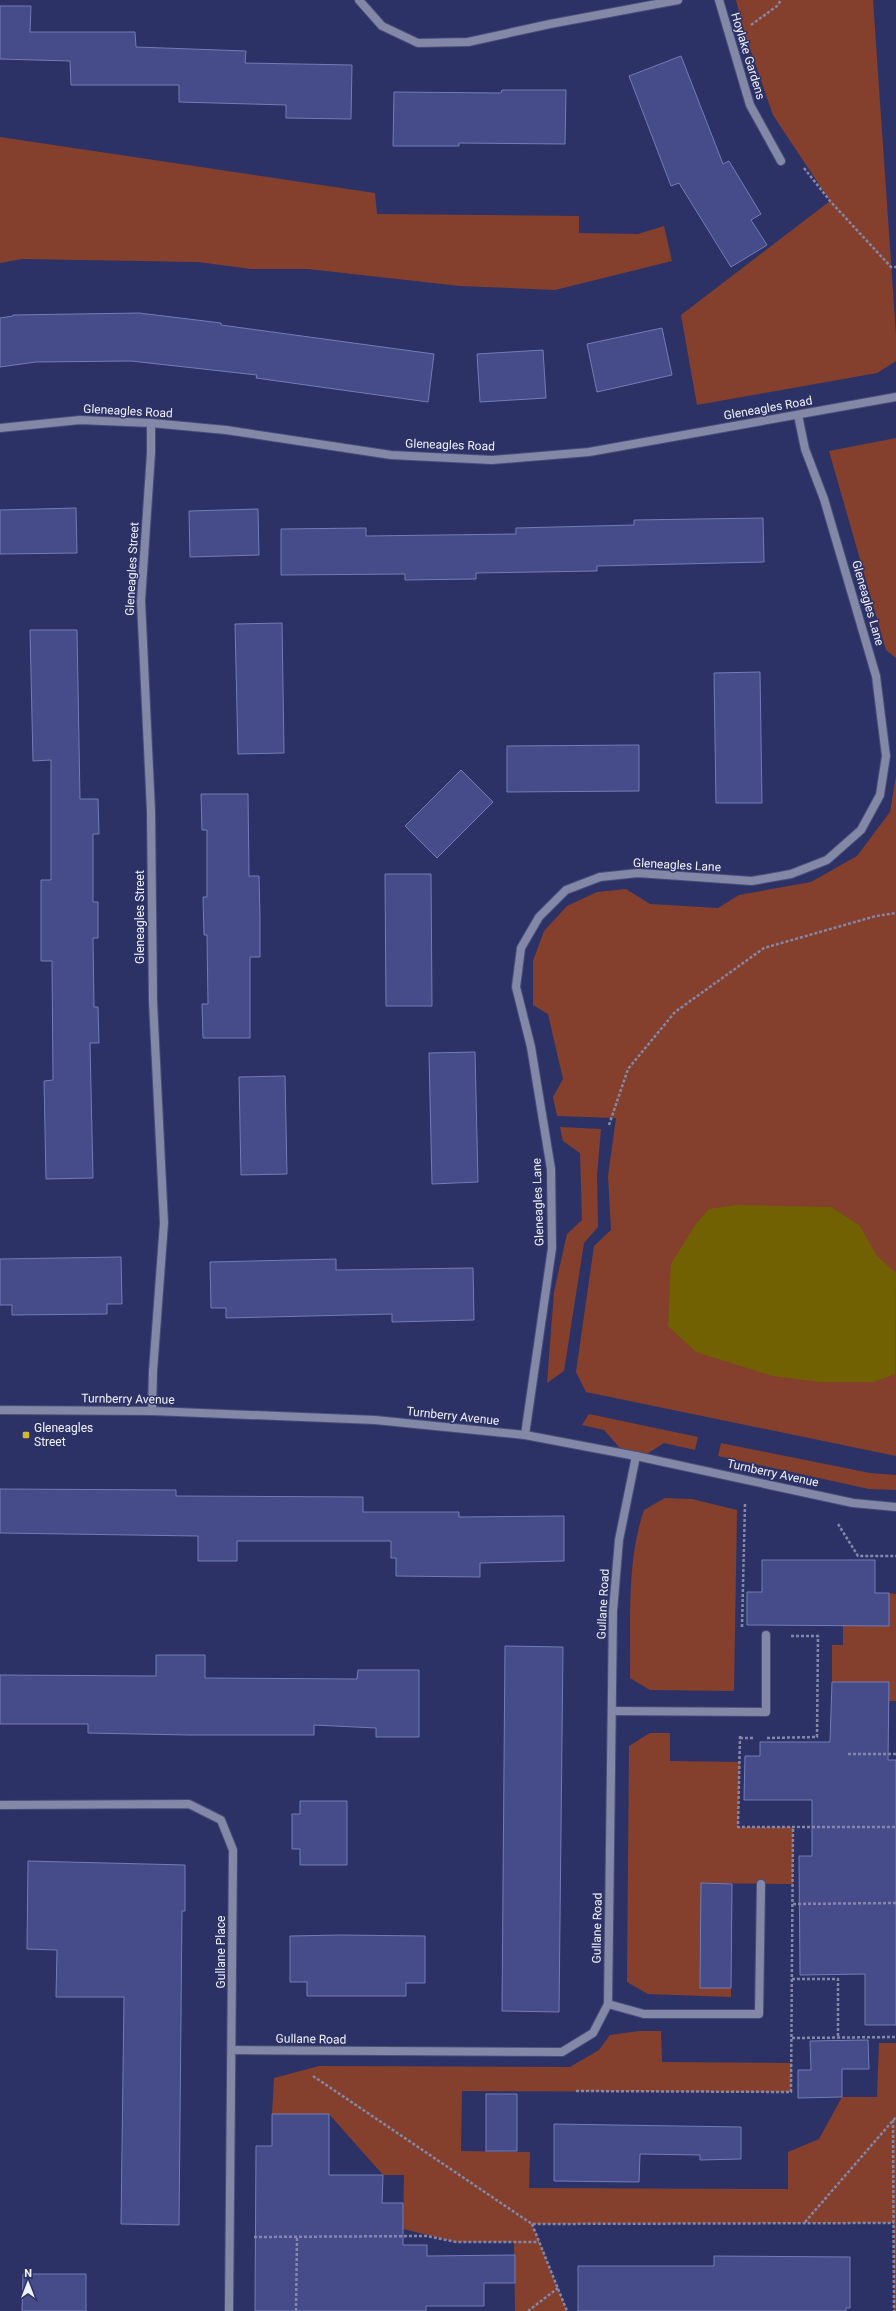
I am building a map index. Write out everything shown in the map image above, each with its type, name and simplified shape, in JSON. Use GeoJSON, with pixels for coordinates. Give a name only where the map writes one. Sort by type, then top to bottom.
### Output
{"type":"FeatureCollection","features":[{"type":"Feature","properties":{"kind":"street"},"geometry":{"type":"LineString","coordinates":[[359,0],[382,26],[418,43],[468,42],[550,24],[678,0]]}},
{"type":"Feature","properties":{"kind":"street","name":"Hoylake Gardens"},"geometry":{"type":"LineString","coordinates":[[718,0],[750,105],[781,160]]}},
{"type":"Feature","properties":{"kind":"street","name":"Gleneagles Road"},"geometry":{"type":"LineString","coordinates":[[0,428],[80,420],[151,423],[226,430],[391,455],[492,460],[590,452],[896,397]]}},
{"type":"Feature","properties":{"kind":"street","name":"Gleneagles Lane"},"geometry":{"type":"LineString","coordinates":[[524,1435],[552,1248],[551,1169],[531,1047],[516,987],[521,948],[539,916],[566,890],[600,877],[638,873],[752,880],[791,874],[827,860],[861,830],[880,795],[886,756],[876,676],[824,499],[805,449],[798,415]]}},
{"type":"Feature","properties":{"kind":"street","name":"Gleneagles Street"},"geometry":{"type":"LineString","coordinates":[[151,423],[151,453],[141,601],[151,811],[153,1002],[164,1223],[153,1371],[152,1411]]}},
{"type":"Feature","properties":{"kind":"street","name":"Turnberry Avenue"},"geometry":{"type":"LineString","coordinates":[[0,1410],[152,1411],[375,1420],[524,1435],[636,1456],[853,1503],[896,1507]]}},
{"type":"Feature","properties":{"kind":"street","name":"Gullane Road"},"geometry":{"type":"LineString","coordinates":[[232,2050],[305,2052],[562,2052],[593,2034],[608,2004],[613,1611],[619,1540],[636,1456]]}},
{"type":"Feature","properties":{"kind":"street"},"geometry":{"type":"LineString","coordinates":[[612,1711],[766,1712],[766,1635]]}},
{"type":"Feature","properties":{"kind":"street","name":"Gullane Place"},"geometry":{"type":"LineString","coordinates":[[0,1805],[189,1804],[221,1820],[233,1850],[229,2311]]}},
{"type":"Feature","properties":{"kind":"street"},"geometry":{"type":"LineString","coordinates":[[608,2004],[644,2014],[759,2014],[761,1884]]}},
{"type":"Feature","properties":{"kind":"path"},"geometry":{"type":"LineString","coordinates":[[729,36],[744,31],[777,6],[781,0]]}},
{"type":"Feature","properties":{"kind":"path"},"geometry":{"type":"LineString","coordinates":[[781,160],[796,158],[830,201],[891,267],[896,268]]}},
{"type":"Feature","properties":{"kind":"path"},"geometry":{"type":"LineString","coordinates":[[609,1125],[628,1069],[675,1012],[764,948],[876,916],[896,913]]}},
{"type":"Feature","properties":{"kind":"path"},"geometry":{"type":"LineString","coordinates":[[745,1504],[753,1506]]}},
{"type":"Feature","properties":{"kind":"path"},"geometry":{"type":"LineString","coordinates":[[836,1521],[858,1556],[896,1556]]}},
{"type":"Feature","properties":{"kind":"path"},"geometry":{"type":"LineString","coordinates":[[763,1738],[817,1737],[818,1636],[766,1635]]}},
{"type":"Feature","properties":{"kind":"path"},"geometry":{"type":"LineString","coordinates":[[740,1738],[755,1738]]}},
{"type":"Feature","properties":{"kind":"path"},"geometry":{"type":"LineString","coordinates":[[848,1754],[896,1754]]}},
{"type":"Feature","properties":{"kind":"path"},"geometry":{"type":"LineString","coordinates":[[793,1904],[896,1903]]}},
{"type":"Feature","properties":{"kind":"path"},"geometry":{"type":"LineString","coordinates":[[792,1979],[838,1979],[838,2038]]}},
{"type":"Feature","properties":{"kind":"path"},"geometry":{"type":"LineString","coordinates":[[792,2038],[896,2037]]}},
{"type":"Feature","properties":{"kind":"path"},"geometry":{"type":"LineString","coordinates":[[305,2052],[305,2070],[532,2224],[804,2222],[894,2223]]}},
{"type":"Feature","properties":{"kind":"path"},"geometry":{"type":"LineString","coordinates":[[804,2222],[896,2116]]}},
{"type":"Feature","properties":{"kind":"path"},"geometry":{"type":"LineString","coordinates":[[893,2120],[894,2311]]}},
{"type":"Feature","properties":{"kind":"path"},"geometry":{"type":"LineString","coordinates":[[532,2224],[567,2311]]}},
{"type":"Feature","properties":{"kind":"path"},"geometry":{"type":"LineString","coordinates":[[230,2237],[427,2236],[456,2242],[539,2242]]}},
{"type":"Feature","properties":{"kind":"path"},"geometry":{"type":"LineString","coordinates":[[296,2311],[297,2237]]}},
{"type":"Feature","properties":{"kind":"path"},"geometry":{"type":"LineString","coordinates":[[528,2311],[558,2288]]}},
{"type":"Feature","properties":{"kind":"shaded area"},"geometry":{"type":"Polygon","coordinates":[[[736,0],[873,0],[896,335],[896,361],[877,373],[697,405],[681,315],[830,201],[773,115],[744,31],[736,0]]]}},
{"type":"Feature","properties":{"kind":"shaded area"},"geometry":{"type":"Polygon","coordinates":[[[0,137],[375,193],[377,214],[579,216],[579,233],[638,234],[664,226],[672,261],[555,290],[460,286],[308,269],[251,269],[198,262],[22,259],[0,263],[0,137]]]}},
{"type":"Feature","properties":{"kind":"shaded area"},"geometry":{"type":"Polygon","coordinates":[[[896,438],[896,658],[886,650],[829,451],[896,438]]]}},
{"type":"Feature","properties":{"kind":"shaded area"},"geometry":{"type":"Polygon","coordinates":[[[896,776],[896,1456],[586,1392],[576,1372],[594,1246],[611,1230],[608,1176],[616,1118],[557,1116],[553,1097],[563,1079],[548,1014],[533,1005],[533,961],[544,931],[567,906],[597,892],[626,889],[650,904],[718,908],[739,895],[811,882],[857,856],[890,812],[896,776]]]}},
{"type":"Feature","properties":{"kind":"shaded area"},"geometry":{"type":"Polygon","coordinates":[[[560,1127],[601,1129],[597,1175],[598,1227],[584,1243],[564,1371],[547,1383],[554,1292],[567,1234],[582,1220],[580,1153],[563,1141],[560,1127]]]}},
{"type":"Feature","properties":{"kind":"shaded area"},"geometry":{"type":"Polygon","coordinates":[[[736,1205],[831,1207],[859,1225],[877,1256],[896,1273],[895,1374],[874,1382],[821,1382],[773,1376],[696,1352],[668,1326],[671,1264],[696,1224],[709,1209],[736,1205]]]}},
{"type":"Feature","properties":{"kind":"shaded area"},"geometry":{"type":"Polygon","coordinates":[[[589,1414],[698,1437],[695,1450],[664,1443],[645,1455],[621,1449],[604,1430],[582,1425],[589,1414]]]}},
{"type":"Feature","properties":{"kind":"shaded area"},"geometry":{"type":"Polygon","coordinates":[[[721,1443],[870,1473],[896,1475],[896,1490],[869,1489],[718,1456],[721,1443]]]}},
{"type":"Feature","properties":{"kind":"shaded area"},"geometry":{"type":"Polygon","coordinates":[[[665,1498],[692,1499],[737,1510],[734,1691],[650,1690],[630,1678],[630,1614],[634,1550],[644,1510],[665,1498]]]}},
{"type":"Feature","properties":{"kind":"shaded area"},"geometry":{"type":"Polygon","coordinates":[[[889,1593],[896,1594],[896,1701],[888,1701],[889,1683],[832,1682],[832,1645],[843,1645],[843,1625],[889,1593]]]}},
{"type":"Feature","properties":{"kind":"shaded area"},"geometry":{"type":"Polygon","coordinates":[[[650,1733],[670,1733],[670,1761],[740,1762],[738,1827],[793,1827],[793,1884],[701,1883],[701,1988],[731,1988],[731,1997],[648,1994],[627,1982],[629,1746],[650,1733]]]}},
{"type":"Feature","properties":{"kind":"shaded area"},"geometry":{"type":"Polygon","coordinates":[[[639,2031],[661,2031],[662,2062],[792,2063],[791,2092],[462,2091],[461,2151],[530,2152],[529,2188],[788,2189],[788,2152],[819,2139],[842,2097],[877,2097],[879,2043],[896,2043],[896,2311],[894,2311],[894,2223],[532,2224],[567,2311],[515,2311],[514,2242],[456,2242],[403,2229],[404,2175],[383,2175],[329,2114],[272,2114],[274,2078],[319,2066],[570,2067],[599,2050],[610,2035],[639,2031]]]}},
{"type":"Feature","properties":{"kind":"building"},"geometry":{"type":"Polygon","coordinates":[[[0,6],[31,6],[30,32],[135,32],[136,47],[246,51],[245,63],[352,65],[351,119],[286,118],[286,105],[179,102],[179,85],[71,85],[70,61],[0,59],[0,6]]]}},
{"type":"Feature","properties":{"kind":"building"},"geometry":{"type":"Polygon","coordinates":[[[681,56],[723,164],[729,161],[761,214],[751,220],[767,245],[731,267],[679,183],[671,186],[629,76],[681,56]]]}},
{"type":"Feature","properties":{"kind":"building"},"geometry":{"type":"Polygon","coordinates":[[[502,90],[566,90],[565,144],[459,143],[459,146],[393,146],[394,92],[501,93],[502,90]]]}},
{"type":"Feature","properties":{"kind":"building"},"geometry":{"type":"Polygon","coordinates":[[[139,313],[221,323],[221,325],[434,354],[428,402],[256,378],[257,375],[131,361],[36,362],[0,367],[0,318],[13,315],[139,313]]]}},
{"type":"Feature","properties":{"kind":"building"},"geometry":{"type":"Polygon","coordinates":[[[662,328],[672,375],[597,392],[587,344],[662,328]]]}},
{"type":"Feature","properties":{"kind":"building"},"geometry":{"type":"Polygon","coordinates":[[[543,350],[546,398],[480,402],[477,354],[543,350]]]}},
{"type":"Feature","properties":{"kind":"building"},"geometry":{"type":"Polygon","coordinates":[[[76,508],[77,553],[0,554],[0,510],[76,508]]]}},
{"type":"Feature","properties":{"kind":"building"},"geometry":{"type":"Polygon","coordinates":[[[258,509],[259,555],[190,557],[189,511],[258,509]]]}},
{"type":"Feature","properties":{"kind":"building"},"geometry":{"type":"Polygon","coordinates":[[[763,518],[764,562],[597,566],[597,571],[476,573],[476,579],[405,580],[405,574],[281,575],[281,529],[366,528],[366,536],[516,534],[516,528],[634,525],[634,520],[763,518]]]}},
{"type":"Feature","properties":{"kind":"building"},"geometry":{"type":"Polygon","coordinates":[[[282,623],[284,753],[238,754],[235,624],[282,623]]]}},
{"type":"Feature","properties":{"kind":"building"},"geometry":{"type":"Polygon","coordinates":[[[30,630],[77,630],[80,799],[98,799],[99,834],[93,834],[93,902],[98,902],[98,938],[93,938],[94,1007],[98,1007],[99,1043],[90,1043],[93,1178],[46,1179],[44,1081],[53,1080],[52,961],[41,961],[41,880],[51,880],[51,760],[33,761],[30,630]]]}},
{"type":"Feature","properties":{"kind":"building"},"geometry":{"type":"Polygon","coordinates":[[[760,672],[762,803],[716,803],[714,673],[760,672]]]}},
{"type":"Feature","properties":{"kind":"building"},"geometry":{"type":"Polygon","coordinates":[[[639,745],[639,791],[507,792],[507,746],[639,745]]]}},
{"type":"Feature","properties":{"kind":"building"},"geometry":{"type":"Polygon","coordinates":[[[461,770],[493,802],[437,858],[405,826],[461,770]]]}},
{"type":"Feature","properties":{"kind":"building"},"geometry":{"type":"Polygon","coordinates":[[[201,794],[248,794],[249,876],[259,876],[260,917],[260,957],[250,957],[250,1038],[203,1038],[202,1004],[208,1004],[207,935],[204,935],[203,897],[207,897],[207,830],[202,830],[201,794]]]}},
{"type":"Feature","properties":{"kind":"building"},"geometry":{"type":"Polygon","coordinates":[[[385,874],[431,874],[432,1006],[386,1006],[385,874]]]}},
{"type":"Feature","properties":{"kind":"building"},"geometry":{"type":"Polygon","coordinates":[[[475,1052],[478,1182],[432,1184],[429,1053],[475,1052]]]}},
{"type":"Feature","properties":{"kind":"building"},"geometry":{"type":"Polygon","coordinates":[[[285,1076],[287,1174],[241,1175],[239,1077],[285,1076]]]}},
{"type":"Feature","properties":{"kind":"building"},"geometry":{"type":"Polygon","coordinates":[[[121,1257],[122,1304],[107,1304],[107,1314],[12,1315],[12,1305],[0,1305],[0,1259],[121,1257]]]}},
{"type":"Feature","properties":{"kind":"building"},"geometry":{"type":"Polygon","coordinates":[[[336,1259],[336,1270],[473,1268],[474,1320],[392,1322],[392,1314],[226,1318],[226,1308],[211,1308],[210,1262],[336,1259]]]}},
{"type":"Feature","properties":{"kind":"building"},"geometry":{"type":"Polygon","coordinates":[[[0,1489],[176,1490],[176,1496],[363,1497],[363,1512],[459,1512],[459,1517],[564,1516],[564,1561],[480,1563],[480,1577],[396,1576],[396,1558],[391,1558],[391,1541],[237,1541],[237,1561],[198,1561],[198,1536],[0,1533],[0,1489]]]}},
{"type":"Feature","properties":{"kind":"building"},"geometry":{"type":"Polygon","coordinates":[[[762,1560],[875,1560],[875,1593],[889,1593],[889,1626],[747,1625],[747,1592],[762,1592],[762,1560]]]}},
{"type":"Feature","properties":{"kind":"building"},"geometry":{"type":"Polygon","coordinates":[[[505,1646],[563,1647],[559,2012],[502,2011],[505,1646]]]}},
{"type":"Feature","properties":{"kind":"building"},"geometry":{"type":"Polygon","coordinates":[[[156,1655],[205,1655],[205,1678],[357,1679],[358,1670],[419,1670],[419,1737],[376,1737],[376,1728],[314,1725],[314,1735],[189,1735],[88,1733],[88,1724],[0,1724],[0,1675],[156,1676],[156,1655]]]}},
{"type":"Feature","properties":{"kind":"building"},"geometry":{"type":"Polygon","coordinates":[[[832,1682],[889,1682],[888,1760],[896,1760],[896,2025],[865,2025],[865,1974],[800,1975],[799,1856],[812,1856],[812,1800],[744,1800],[745,1756],[760,1756],[760,1742],[830,1742],[832,1682]]]}},
{"type":"Feature","properties":{"kind":"building"},"geometry":{"type":"Polygon","coordinates":[[[300,1801],[347,1801],[347,1865],[300,1865],[300,1849],[292,1849],[292,1814],[300,1814],[300,1801]]]}},
{"type":"Feature","properties":{"kind":"building"},"geometry":{"type":"Polygon","coordinates":[[[28,1861],[185,1865],[185,1911],[182,1911],[179,2225],[121,2224],[124,1997],[56,1997],[57,1950],[27,1949],[28,1861]]]}},
{"type":"Feature","properties":{"kind":"building"},"geometry":{"type":"Polygon","coordinates":[[[701,1883],[732,1884],[731,1988],[700,1988],[701,1883]]]}},
{"type":"Feature","properties":{"kind":"building"},"geometry":{"type":"Polygon","coordinates":[[[290,1936],[425,1936],[425,1983],[406,1983],[406,1996],[307,1996],[307,1982],[290,1982],[290,1936]]]}},
{"type":"Feature","properties":{"kind":"building"},"geometry":{"type":"Polygon","coordinates":[[[868,2040],[869,2069],[842,2069],[842,2097],[798,2098],[798,2070],[811,2070],[810,2041],[868,2040]]]}},
{"type":"Feature","properties":{"kind":"building"},"geometry":{"type":"Polygon","coordinates":[[[486,2094],[517,2094],[517,2151],[486,2151],[486,2094]]]}},
{"type":"Feature","properties":{"kind":"building"},"geometry":{"type":"Polygon","coordinates":[[[272,2114],[329,2114],[329,2175],[383,2175],[382,2203],[403,2203],[403,2245],[427,2245],[427,2256],[515,2255],[515,2283],[484,2283],[484,2306],[426,2306],[426,2311],[255,2311],[256,2146],[272,2146],[272,2114]]]}},
{"type":"Feature","properties":{"kind":"building"},"geometry":{"type":"Polygon","coordinates":[[[554,2124],[741,2127],[741,2159],[700,2160],[700,2155],[640,2154],[639,2182],[554,2181],[554,2124]]]}},
{"type":"Feature","properties":{"kind":"building"},"geometry":{"type":"Polygon","coordinates":[[[714,2256],[850,2257],[850,2308],[846,2308],[846,2311],[578,2311],[578,2266],[714,2266],[714,2256]]]}},
{"type":"Feature","properties":{"kind":"building"},"geometry":{"type":"Polygon","coordinates":[[[23,2274],[86,2274],[86,2311],[22,2311],[23,2274]]]}},
{"type":"Feature","properties":{"kind":"place","name":"Gleneagles Street"},"geometry":{"type":"Point","coordinates":[26,1435]}}]}
